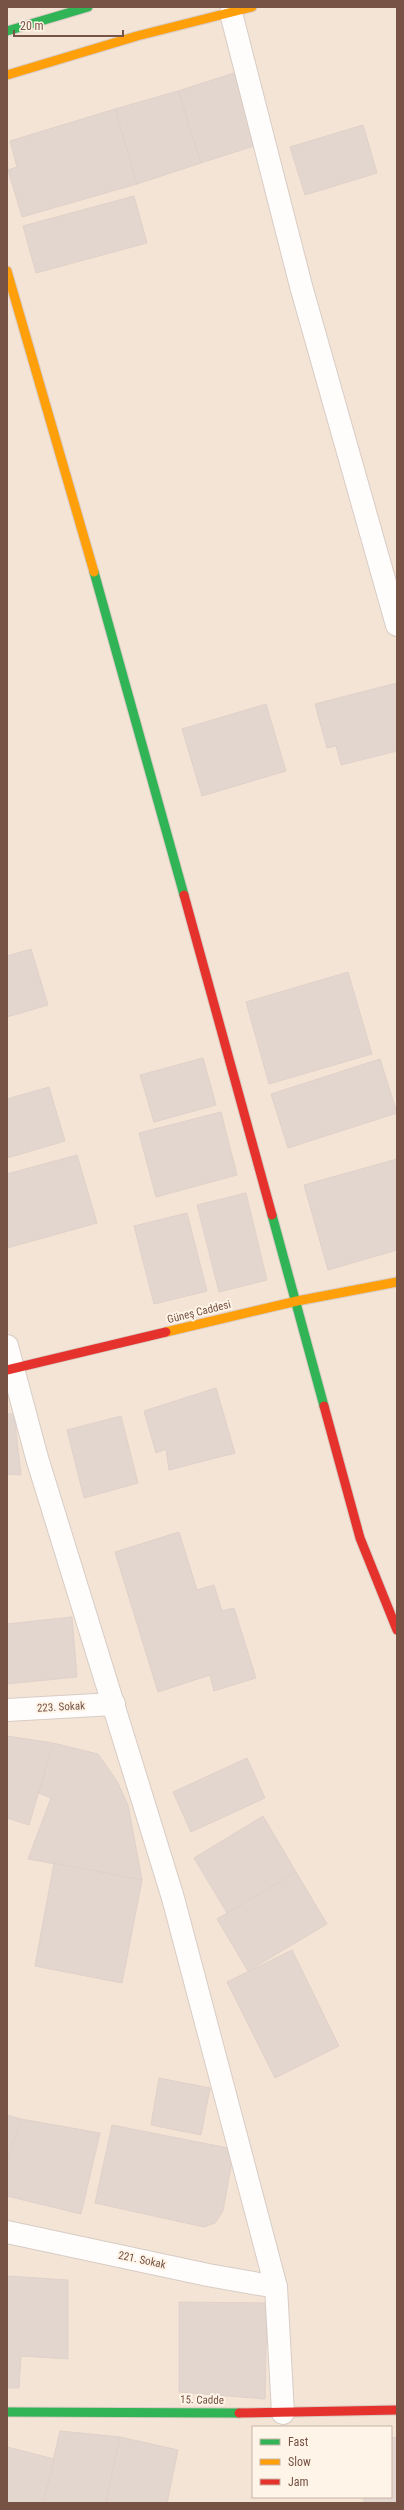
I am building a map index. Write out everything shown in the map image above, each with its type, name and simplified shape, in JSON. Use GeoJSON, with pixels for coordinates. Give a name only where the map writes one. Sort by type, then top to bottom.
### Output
{"type":"FeatureCollection","features":[{"type":"Feature","properties":{"kind":"street"},"geometry":{"type":"LineString","coordinates":[[7,31],[88,7]]}},
{"type":"Feature","properties":{"kind":"street"},"geometry":{"type":"LineString","coordinates":[[7,75],[137,36],[252,7]]}},
{"type":"Feature","properties":{"kind":"street"},"geometry":{"type":"LineString","coordinates":[[230,13],[301,286],[397,625]]}},
{"type":"Feature","properties":{"kind":"street"},"geometry":{"type":"LineString","coordinates":[[7,271],[123,669],[297,1301],[318,1389],[360,1538],[397,1630]]}},
{"type":"Feature","properties":{"kind":"street","name":"Güneş Caddesi"},"geometry":{"type":"LineString","coordinates":[[10,1370],[297,1301],[397,1282]]}},
{"type":"Feature","properties":{"kind":"street"},"geometry":{"type":"LineString","coordinates":[[7,1346],[10,1370],[173,1898],[276,2287],[283,2413]]}},
{"type":"Feature","properties":{"kind":"street","name":"223. Sokak"},"geometry":{"type":"LineString","coordinates":[[7,1710],[114,1704]]}},
{"type":"Feature","properties":{"kind":"street","name":"221. Sokak"},"geometry":{"type":"LineString","coordinates":[[7,2232],[276,2287]]}},
{"type":"Feature","properties":{"kind":"street","name":"15. Cadde"},"geometry":{"type":"LineString","coordinates":[[7,2412],[283,2413],[397,2410]]}},
{"type":"Feature","properties":{"kind":"shaded area"},"geometry":{"type":"Polygon","coordinates":[[[7,7],[397,7],[397,2503],[7,2503],[7,7]]]}},
{"type":"Feature","properties":{"kind":"building"},"geometry":{"type":"Polygon","coordinates":[[[234,73],[257,145],[201,163],[178,91],[234,73]]]}},
{"type":"Feature","properties":{"kind":"building"},"geometry":{"type":"Polygon","coordinates":[[[178,91],[201,163],[137,184],[115,109],[178,91]]]}},
{"type":"Feature","properties":{"kind":"building"},"geometry":{"type":"Polygon","coordinates":[[[115,109],[137,184],[22,217],[8,170],[17,167],[10,141],[115,109]]]}},
{"type":"Feature","properties":{"kind":"building"},"geometry":{"type":"Polygon","coordinates":[[[363,125],[377,173],[305,195],[290,147],[363,125]]]}},
{"type":"Feature","properties":{"kind":"building"},"geometry":{"type":"Polygon","coordinates":[[[134,196],[147,243],[36,273],[23,226],[134,196]]]}},
{"type":"Feature","properties":{"kind":"building"},"geometry":{"type":"Polygon","coordinates":[[[397,683],[397,751],[341,765],[336,746],[327,748],[315,704],[397,683]]]}},
{"type":"Feature","properties":{"kind":"building"},"geometry":{"type":"Polygon","coordinates":[[[266,704],[286,771],[202,796],[182,729],[266,704]]]}},
{"type":"Feature","properties":{"kind":"building"},"geometry":{"type":"Polygon","coordinates":[[[31,949],[48,1005],[7,1017],[7,956],[31,949]]]}},
{"type":"Feature","properties":{"kind":"building"},"geometry":{"type":"Polygon","coordinates":[[[348,972],[372,1054],[269,1084],[246,1002],[348,972]]]}},
{"type":"Feature","properties":{"kind":"building"},"geometry":{"type":"Polygon","coordinates":[[[203,1058],[216,1105],[154,1122],[140,1075],[203,1058]]]}},
{"type":"Feature","properties":{"kind":"building"},"geometry":{"type":"Polygon","coordinates":[[[380,1059],[397,1113],[288,1148],[271,1094],[380,1059]]]}},
{"type":"Feature","properties":{"kind":"building"},"geometry":{"type":"Polygon","coordinates":[[[49,1087],[65,1141],[7,1158],[7,1099],[49,1087]]]}},
{"type":"Feature","properties":{"kind":"building"},"geometry":{"type":"Polygon","coordinates":[[[221,1112],[237,1175],[156,1197],[139,1133],[221,1112]]]}},
{"type":"Feature","properties":{"kind":"building"},"geometry":{"type":"Polygon","coordinates":[[[77,1155],[97,1223],[7,1248],[7,1174],[77,1155]]]}},
{"type":"Feature","properties":{"kind":"building"},"geometry":{"type":"Polygon","coordinates":[[[397,1159],[397,1250],[328,1270],[304,1185],[397,1159]]]}},
{"type":"Feature","properties":{"kind":"building"},"geometry":{"type":"Polygon","coordinates":[[[246,1193],[267,1280],[219,1292],[197,1205],[246,1193]]]}},
{"type":"Feature","properties":{"kind":"building"},"geometry":{"type":"Polygon","coordinates":[[[187,1213],[207,1291],[154,1304],[134,1226],[187,1213]]]}},
{"type":"Feature","properties":{"kind":"building"},"geometry":{"type":"Polygon","coordinates":[[[216,1388],[235,1453],[169,1470],[166,1449],[156,1453],[144,1411],[216,1388]]]}},
{"type":"Feature","properties":{"kind":"building"},"geometry":{"type":"Polygon","coordinates":[[[7,1414],[14,1414],[21,1475],[7,1474],[7,1414]]]}},
{"type":"Feature","properties":{"kind":"building"},"geometry":{"type":"Polygon","coordinates":[[[121,1416],[138,1483],[84,1498],[67,1430],[121,1416]]]}},
{"type":"Feature","properties":{"kind":"building"},"geometry":{"type":"Polygon","coordinates":[[[179,1532],[197,1590],[214,1585],[222,1611],[234,1608],[256,1678],[214,1691],[210,1675],[158,1692],[115,1552],[179,1532]]]}},
{"type":"Feature","properties":{"kind":"building"},"geometry":{"type":"Polygon","coordinates":[[[72,1617],[77,1677],[7,1684],[7,1624],[72,1617]]]}},
{"type":"Feature","properties":{"kind":"building"},"geometry":{"type":"Polygon","coordinates":[[[7,1736],[53,1743],[29,1825],[7,1818],[7,1736]]]}},
{"type":"Feature","properties":{"kind":"building"},"geometry":{"type":"Polygon","coordinates":[[[53,1743],[98,1754],[117,1781],[128,1805],[142,1880],[28,1859],[51,1798],[39,1793],[53,1743]]]}},
{"type":"Feature","properties":{"kind":"building"},"geometry":{"type":"Polygon","coordinates":[[[247,1758],[265,1798],[191,1832],[173,1792],[247,1758]]]}},
{"type":"Feature","properties":{"kind":"building"},"geometry":{"type":"Polygon","coordinates":[[[263,1816],[296,1872],[227,1913],[194,1858],[263,1816]]]}},
{"type":"Feature","properties":{"kind":"building"},"geometry":{"type":"Polygon","coordinates":[[[54,1863],[142,1880],[122,1983],[35,1966],[54,1863]]]}},
{"type":"Feature","properties":{"kind":"building"},"geometry":{"type":"Polygon","coordinates":[[[296,1872],[327,1924],[248,1971],[217,1919],[296,1872]]]}},
{"type":"Feature","properties":{"kind":"building"},"geometry":{"type":"Polygon","coordinates":[[[292,1950],[339,2046],[275,2078],[227,1982],[292,1950]]]}},
{"type":"Feature","properties":{"kind":"building"},"geometry":{"type":"Polygon","coordinates":[[[159,2078],[210,2088],[201,2135],[151,2125],[159,2078]]]}},
{"type":"Feature","properties":{"kind":"building"},"geometry":{"type":"Polygon","coordinates":[[[7,2115],[21,2119],[7,2161],[7,2115]]]}},
{"type":"Feature","properties":{"kind":"building"},"geometry":{"type":"Polygon","coordinates":[[[21,2119],[100,2133],[81,2214],[7,2196],[7,2161],[21,2119]]]}},
{"type":"Feature","properties":{"kind":"building"},"geometry":{"type":"Polygon","coordinates":[[[112,2125],[228,2148],[231,2167],[223,2211],[215,2223],[204,2227],[95,2203],[112,2125]]]}},
{"type":"Feature","properties":{"kind":"building"},"geometry":{"type":"Polygon","coordinates":[[[7,2276],[68,2280],[68,2359],[21,2356],[19,2388],[7,2388],[7,2276]]]}},
{"type":"Feature","properties":{"kind":"building"},"geometry":{"type":"Polygon","coordinates":[[[179,2302],[267,2303],[265,2399],[179,2392],[179,2302]]]}},
{"type":"Feature","properties":{"kind":"building"},"geometry":{"type":"Polygon","coordinates":[[[60,2431],[120,2437],[106,2503],[43,2503],[60,2431]]]}},
{"type":"Feature","properties":{"kind":"building"},"geometry":{"type":"Polygon","coordinates":[[[120,2437],[178,2450],[167,2503],[106,2503],[120,2437]]]}},
{"type":"Feature","properties":{"kind":"building"},"geometry":{"type":"Polygon","coordinates":[[[392,2437],[397,2438],[397,2503],[364,2503],[364,2498],[392,2498],[392,2437]]]}},
{"type":"Feature","properties":{"kind":"building"},"geometry":{"type":"Polygon","coordinates":[[[7,2447],[54,2459],[43,2503],[7,2503],[7,2447]]]}},
{"type":"Feature","properties":{"kind":"traffic: fast"},"geometry":{"type":"LineString","coordinates":[[7,31],[88,7]]}},
{"type":"Feature","properties":{"kind":"traffic: fast"},"geometry":{"type":"LineString","coordinates":[[94,572],[184,895]]}},
{"type":"Feature","properties":{"kind":"traffic: fast"},"geometry":{"type":"LineString","coordinates":[[272,1215],[324,1406]]}},
{"type":"Feature","properties":{"kind":"traffic: fast"},"geometry":{"type":"LineString","coordinates":[[7,2412],[239,2413]]}},
{"type":"Feature","properties":{"kind":"traffic: slow"},"geometry":{"type":"LineString","coordinates":[[7,75],[137,36],[252,7]]}},
{"type":"Feature","properties":{"kind":"traffic: slow"},"geometry":{"type":"LineString","coordinates":[[7,271],[94,572]]}},
{"type":"Feature","properties":{"kind":"traffic: slow"},"geometry":{"type":"LineString","coordinates":[[166,1332],[297,1301],[397,1282]]}},
{"type":"Feature","properties":{"kind":"traffic: jam"},"geometry":{"type":"LineString","coordinates":[[184,895],[272,1215]]}},
{"type":"Feature","properties":{"kind":"traffic: jam"},"geometry":{"type":"LineString","coordinates":[[7,1370],[166,1332]]}},
{"type":"Feature","properties":{"kind":"traffic: jam"},"geometry":{"type":"LineString","coordinates":[[324,1406],[360,1538],[397,1630]]}},
{"type":"Feature","properties":{"kind":"traffic: jam"},"geometry":{"type":"LineString","coordinates":[[239,2413],[397,2410]]}}]}
